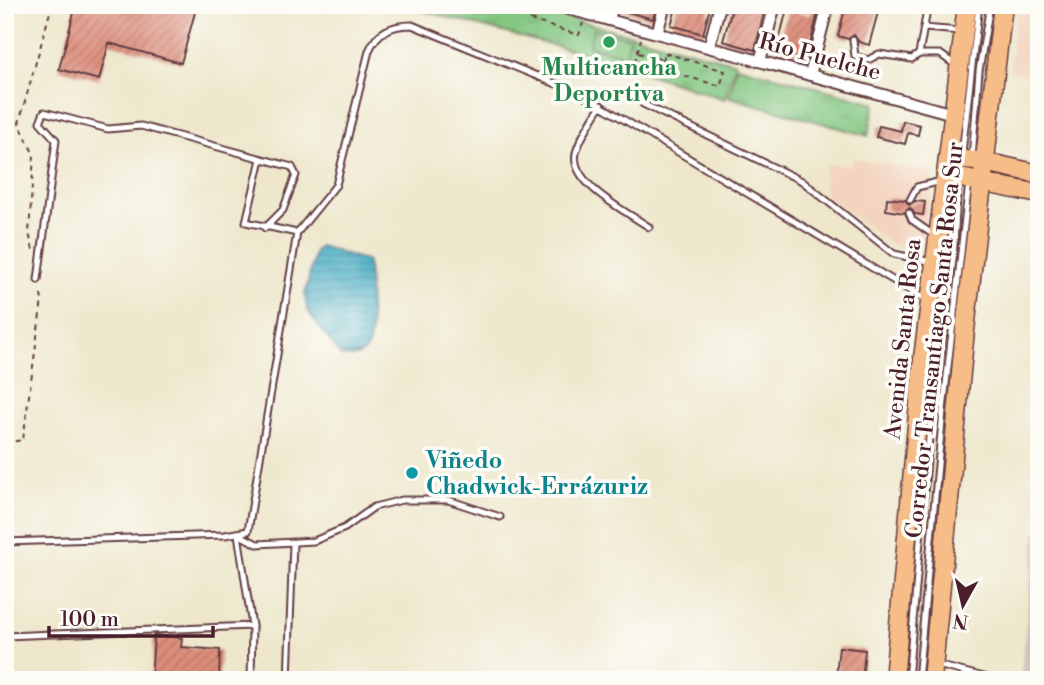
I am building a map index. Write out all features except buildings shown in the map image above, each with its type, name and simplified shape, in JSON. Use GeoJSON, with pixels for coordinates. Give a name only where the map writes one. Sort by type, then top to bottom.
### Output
{"type":"FeatureCollection","features":[{"type":"Feature","properties":{"kind":"main road","name":"Avenida Santa Rosa"},"geometry":{"type":"LineString","coordinates":[[933,672],[962,356],[963,170],[953,114],[967,5]]}},
{"type":"Feature","properties":{"kind":"main road","name":"Avenida Santa Rosa"},"geometry":{"type":"LineString","coordinates":[[894,680],[938,238],[963,170],[1003,5]]}},
{"type":"Feature","properties":{"kind":"main road"},"geometry":{"type":"LineString","coordinates":[[963,170],[1039,174]]}},
{"type":"Feature","properties":{"kind":"main road"},"geometry":{"type":"LineString","coordinates":[[963,170],[1039,194]]}},
{"type":"Feature","properties":{"kind":"street"},"geometry":{"type":"LineString","coordinates":[[609,20],[612,5]]}},
{"type":"Feature","properties":{"kind":"street"},"geometry":{"type":"LineString","coordinates":[[657,33],[665,5]]}},
{"type":"Feature","properties":{"kind":"street"},"geometry":{"type":"LineString","coordinates":[[709,47],[720,5]]}},
{"type":"Feature","properties":{"kind":"street"},"geometry":{"type":"LineString","coordinates":[[760,61],[775,5]]}},
{"type":"Feature","properties":{"kind":"street"},"geometry":{"type":"LineString","coordinates":[[810,75],[828,5]]}},
{"type":"Feature","properties":{"kind":"street","name":"Río Puelche"},"geometry":{"type":"LineString","coordinates":[[560,6],[953,114]]}},
{"type":"Feature","properties":{"kind":"lane"},"geometry":{"type":"LineString","coordinates":[[919,54],[928,5]]}},
{"type":"Feature","properties":{"kind":"lane","name":"Corredor Transantiago Santa Rosa Sur"},"geometry":{"type":"LineString","coordinates":[[918,680],[979,5]]}},
{"type":"Feature","properties":{"kind":"lane","name":"Corredor Transantiago Santa Rosa Sur"},"geometry":{"type":"LineString","coordinates":[[908,680],[930,426],[941,360],[963,170],[990,5]]}},
{"type":"Feature","properties":{"kind":"lane"},"geometry":{"type":"LineString","coordinates":[[5,542],[238,534],[248,531],[253,520],[297,233],[336,185],[369,51],[379,34],[394,26],[412,25],[559,82],[930,303]]}},
{"type":"Feature","properties":{"kind":"lane"},"geometry":{"type":"LineString","coordinates":[[924,28],[964,32]]}},
{"type":"Feature","properties":{"kind":"lane"},"geometry":{"type":"LineString","coordinates":[[853,40],[855,56],[868,60],[879,54],[912,59],[919,54],[940,54],[959,67]]}},
{"type":"Feature","properties":{"kind":"lane"},"geometry":{"type":"LineString","coordinates":[[643,104],[802,181],[894,254],[935,262]]}},
{"type":"Feature","properties":{"kind":"lane"},"geometry":{"type":"LineString","coordinates":[[601,105],[575,154],[576,169],[584,182],[649,227]]}},
{"type":"Feature","properties":{"kind":"lane"},"geometry":{"type":"LineString","coordinates":[[38,280],[56,140],[40,122],[44,112],[108,129],[141,126],[292,167],[296,175],[288,202],[265,228]]}},
{"type":"Feature","properties":{"kind":"lane"},"geometry":{"type":"LineString","coordinates":[[261,159],[246,222],[297,233]]}},
{"type":"Feature","properties":{"kind":"lane"},"geometry":{"type":"LineString","coordinates":[[910,200],[917,187],[963,170]]}},
{"type":"Feature","properties":{"kind":"lane"},"geometry":{"type":"LineString","coordinates":[[909,213],[912,220],[938,238]]}},
{"type":"Feature","properties":{"kind":"lane"},"geometry":{"type":"LineString","coordinates":[[238,534],[257,544],[293,543],[328,537],[374,508],[402,500],[448,500],[500,517]]}},
{"type":"Feature","properties":{"kind":"lane"},"geometry":{"type":"LineString","coordinates":[[238,534],[252,626],[251,680]]}},
{"type":"Feature","properties":{"kind":"lane"},"geometry":{"type":"LineString","coordinates":[[288,680],[293,543]]}},
{"type":"Feature","properties":{"kind":"lane"},"geometry":{"type":"LineString","coordinates":[[5,636],[252,626]]}},
{"type":"Feature","properties":{"kind":"lane"},"geometry":{"type":"LineString","coordinates":[[933,672],[996,680]]}},
{"type":"Feature","properties":{"kind":"path"},"geometry":{"type":"LineString","coordinates":[[34,257],[29,233],[34,163],[19,123],[52,5]]}},
{"type":"Feature","properties":{"kind":"path"},"geometry":{"type":"LineString","coordinates":[[469,5],[485,9],[486,5]]}},
{"type":"Feature","properties":{"kind":"path"},"geometry":{"type":"LineString","coordinates":[[530,20],[579,35],[584,19]]}},
{"type":"Feature","properties":{"kind":"path"},"geometry":{"type":"LineString","coordinates":[[635,62],[643,35]]}},
{"type":"Feature","properties":{"kind":"path"},"geometry":{"type":"LineString","coordinates":[[665,52],[724,71],[720,86],[660,69],[661,59],[665,52]]}},
{"type":"Feature","properties":{"kind":"path"},"geometry":{"type":"LineString","coordinates":[[638,53],[661,59]]}},
{"type":"Feature","properties":{"kind":"path"},"geometry":{"type":"LineString","coordinates":[[5,443],[23,440],[42,300],[38,280]]}},
{"type":"Feature","properties":{"kind":"shaded area"},"geometry":{"type":"Polygon","coordinates":[[[1017,5],[1039,5],[1039,79],[1009,71],[1017,5]]]}},
{"type":"Feature","properties":{"kind":"shaded area"},"geometry":{"type":"Polygon","coordinates":[[[852,158],[933,172],[922,253],[893,245],[824,194],[826,164],[851,167],[852,158]]]}},
{"type":"Feature","properties":{"kind":"shaded area"},"geometry":{"type":"Polygon","coordinates":[[[1036,531],[1039,531],[1039,680],[1020,680],[1036,531]]]}},
{"type":"Feature","properties":{"kind":"green space"},"geometry":{"type":"Polygon","coordinates":[[[401,5],[520,5],[736,63],[725,99],[589,55],[401,5]]]}},
{"type":"Feature","properties":{"kind":"green space","name":"Multicancha Deportiva"},"geometry":{"type":"Polygon","coordinates":[[[593,29],[630,38],[626,55],[589,46],[593,29]]]}},
{"type":"Feature","properties":{"kind":"green space"},"geometry":{"type":"Polygon","coordinates":[[[737,66],[875,103],[868,136],[729,97],[737,66]]]}},
{"type":"Feature","properties":{"kind":"water"},"geometry":{"type":"Polygon","coordinates":[[[320,246],[367,261],[371,334],[366,349],[353,357],[341,356],[307,310],[305,294],[315,251],[320,246]]]}},
{"type":"Feature","properties":{"kind":"place","name":"Multicancha Deportiva"},"geometry":{"type":"Point","coordinates":[609,42]}},
{"type":"Feature","properties":{"kind":"place","name":"Viñedo Chadwick-Errázuriz"},"geometry":{"type":"Point","coordinates":[412,473]}}]}
